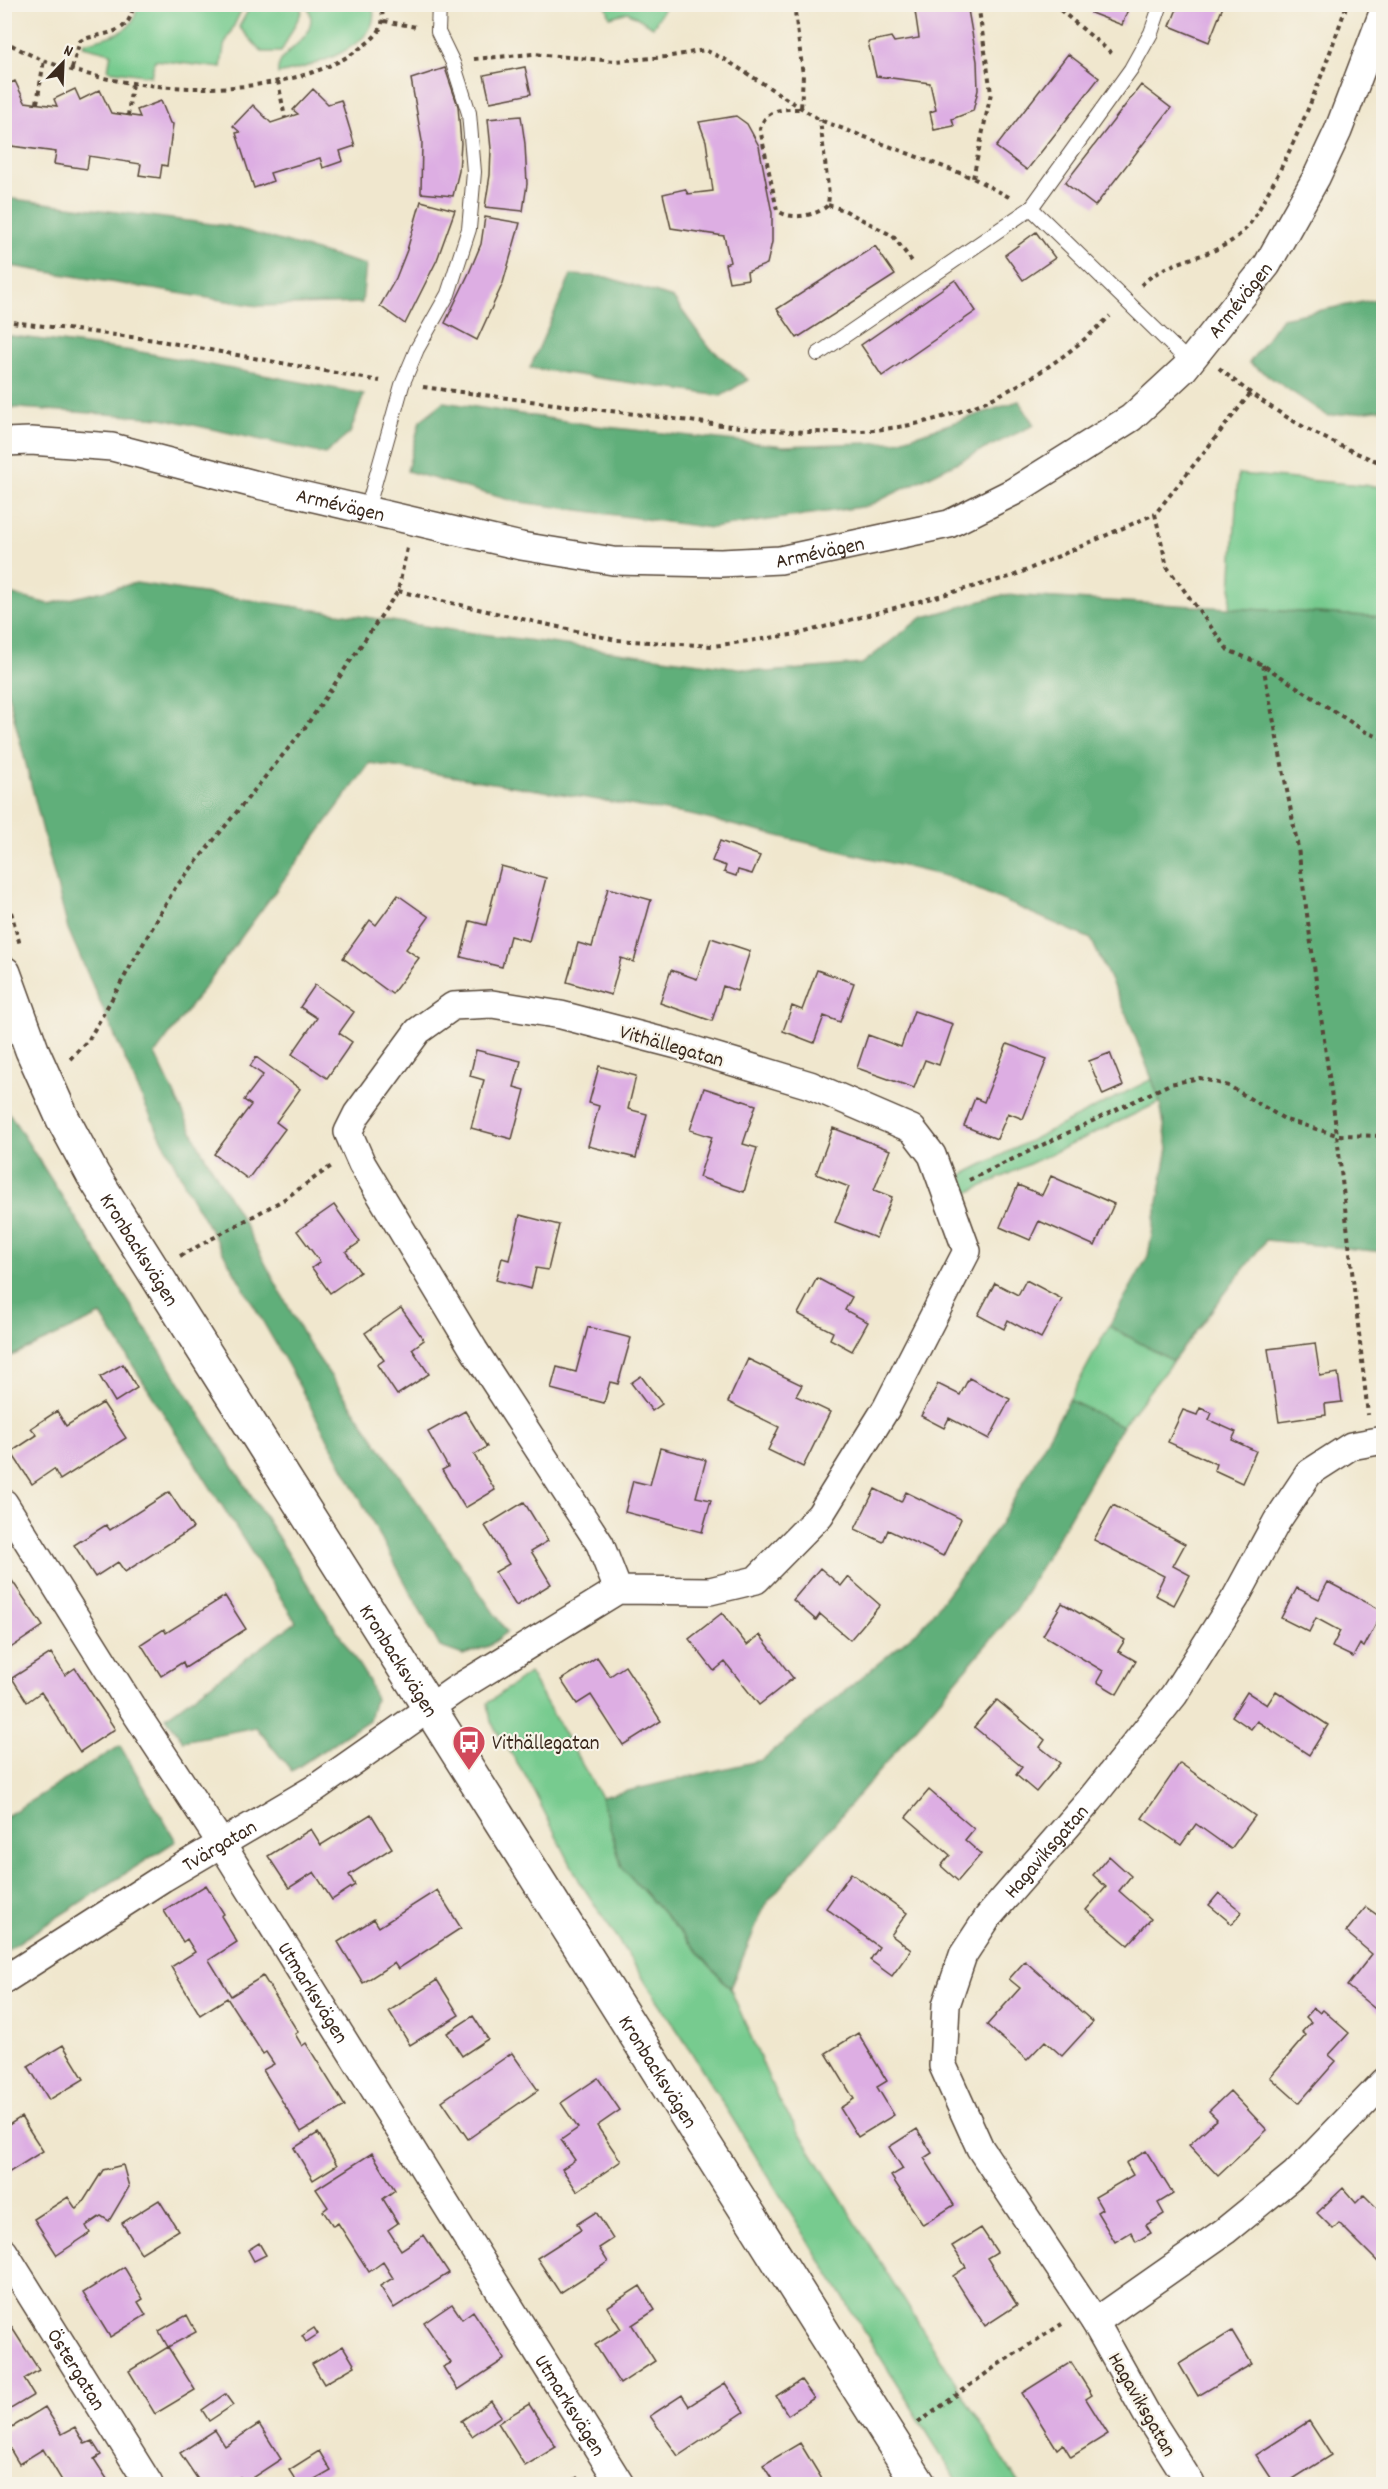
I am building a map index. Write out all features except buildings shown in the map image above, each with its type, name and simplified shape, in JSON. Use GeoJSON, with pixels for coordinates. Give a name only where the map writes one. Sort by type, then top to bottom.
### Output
{"type":"FeatureCollection","features":[{"type":"Feature","properties":{"kind":"street","name":"Armévägen"},"geometry":{"type":"LineString","coordinates":[[4,442],[31,441],[112,447],[254,484],[521,546],[613,561],[721,563],[780,560],[949,524],[1013,492],[1131,418],[1189,362],[1267,265],[1316,178],[1338,131],[1383,10]]}},
{"type":"Feature","properties":{"kind":"street","name":"Kronbacksvägen"},"geometry":{"type":"LineString","coordinates":[[4,972],[40,1068],[63,1119],[93,1175],[919,2484]]}},
{"type":"Feature","properties":{"kind":"street","name":"Vithällegatan"},"geometry":{"type":"LineString","coordinates":[[492,1004],[561,1014],[810,1084],[912,1129],[932,1155],[945,1192],[967,1251],[887,1407],[819,1515],[756,1580],[710,1591],[618,1590],[600,1544],[474,1350],[362,1164],[348,1132],[357,1114],[418,1031],[453,1006],[492,1004]]}},
{"type":"Feature","properties":{"kind":"street","name":"Hagaviksgatan"},"geometry":{"type":"LineString","coordinates":[[1191,2484],[1146,2412],[1095,2322],[980,2148],[943,2066],[946,2005],[963,1955],[982,1926],[1090,1800],[1174,1695],[1236,1597],[1277,1521],[1309,1473],[1351,1446],[1377,1440]]}},
{"type":"Feature","properties":{"kind":"street","name":"Utmarksvägen"},"geometry":{"type":"LineString","coordinates":[[4,1503],[131,1706],[221,1843],[620,2484]]}},
{"type":"Feature","properties":{"kind":"street"},"geometry":{"type":"LineString","coordinates":[[429,1708],[618,1590]]}},
{"type":"Feature","properties":{"kind":"street","name":"Tvärgatan"},"geometry":{"type":"LineString","coordinates":[[4,1980],[164,1878],[314,1789],[429,1708]]}},
{"type":"Feature","properties":{"kind":"street"},"geometry":{"type":"LineString","coordinates":[[1095,2322],[1225,2231],[1295,2174],[1383,2082]]}},
{"type":"Feature","properties":{"kind":"street","name":"Östergatan"},"geometry":{"type":"LineString","coordinates":[[4,2252],[149,2484]]}},
{"type":"Feature","properties":{"kind":"lane"},"geometry":{"type":"LineString","coordinates":[[367,510],[402,385],[417,349],[448,294],[469,229],[474,172],[469,113],[453,63],[438,32],[439,4]]}},
{"type":"Feature","properties":{"kind":"lane"},"geometry":{"type":"LineString","coordinates":[[818,354],[1031,208],[1131,69],[1151,33],[1161,4]]}},
{"type":"Feature","properties":{"kind":"lane"},"geometry":{"type":"LineString","coordinates":[[1031,208],[1189,362]]}},
{"type":"Feature","properties":{"kind":"path"},"geometry":{"type":"LineString","coordinates":[[72,68],[80,41],[121,28],[132,11],[133,4]]}},
{"type":"Feature","properties":{"kind":"path"},"geometry":{"type":"LineString","coordinates":[[4,40],[44,60],[132,83],[176,88],[231,86],[278,81],[319,71],[346,58],[372,39],[384,21],[380,4]]}},
{"type":"Feature","properties":{"kind":"path"},"geometry":{"type":"LineString","coordinates":[[794,4],[803,75],[801,109]]}},
{"type":"Feature","properties":{"kind":"path"},"geometry":{"type":"LineString","coordinates":[[973,178],[991,93],[979,10],[988,4]]}},
{"type":"Feature","properties":{"kind":"path"},"geometry":{"type":"LineString","coordinates":[[1053,4],[1131,69]]}},
{"type":"Feature","properties":{"kind":"path"},"geometry":{"type":"LineString","coordinates":[[4,321],[154,340],[402,385],[727,424],[843,432],[884,429],[934,420],[1009,389],[1042,371],[1069,353],[1162,268],[1210,253],[1228,244],[1250,224],[1298,134],[1319,87],[1347,4]]}},
{"type":"Feature","properties":{"kind":"path"},"geometry":{"type":"LineString","coordinates":[[384,21],[438,32]]}},
{"type":"Feature","properties":{"kind":"path"},"geometry":{"type":"LineString","coordinates":[[453,63],[480,58],[533,54],[615,61],[666,57],[705,50],[726,60],[820,120],[973,178],[1031,208]]}},
{"type":"Feature","properties":{"kind":"path"},"geometry":{"type":"LineString","coordinates":[[37,103],[44,60]]}},
{"type":"Feature","properties":{"kind":"path"},"geometry":{"type":"LineString","coordinates":[[278,81],[285,118]]}},
{"type":"Feature","properties":{"kind":"path"},"geometry":{"type":"LineString","coordinates":[[128,116],[132,83]]}},
{"type":"Feature","properties":{"kind":"path"},"geometry":{"type":"LineString","coordinates":[[801,109],[776,110],[770,113],[760,129],[777,210],[789,216],[822,211],[828,205],[829,195],[820,120]]}},
{"type":"Feature","properties":{"kind":"path"},"geometry":{"type":"LineString","coordinates":[[828,205],[844,210],[893,237],[926,280]]}},
{"type":"Feature","properties":{"kind":"path"},"geometry":{"type":"LineString","coordinates":[[1189,362],[1215,365],[1250,394],[1286,417],[1335,443],[1383,464]]}},
{"type":"Feature","properties":{"kind":"path"},"geometry":{"type":"LineString","coordinates":[[398,591],[616,640],[713,646],[798,634],[1013,576],[1155,514],[1250,394]]}},
{"type":"Feature","properties":{"kind":"path"},"geometry":{"type":"LineString","coordinates":[[1155,514],[1167,567],[1228,650],[1263,665],[1366,732],[1383,739]]}},
{"type":"Feature","properties":{"kind":"path"},"geometry":{"type":"LineString","coordinates":[[40,1068],[65,1064],[89,1039],[175,888],[304,729],[398,591],[413,521]]}},
{"type":"Feature","properties":{"kind":"path"},"geometry":{"type":"LineString","coordinates":[[1263,665],[1298,848],[1377,1440]]}},
{"type":"Feature","properties":{"kind":"path"},"geometry":{"type":"LineString","coordinates":[[945,1192],[1170,1084],[1200,1078],[1229,1086],[1286,1120],[1337,1135],[1383,1136]]}},
{"type":"Feature","properties":{"kind":"path"},"geometry":{"type":"LineString","coordinates":[[172,1260],[283,1200],[356,1149]]}},
{"type":"Feature","properties":{"kind":"path"},"geometry":{"type":"LineString","coordinates":[[912,2427],[999,2364],[1066,2321],[1095,2322]]}},
{"type":"Feature","properties":{"kind":"green space"},"geometry":{"type":"Polygon","coordinates":[[[606,4],[666,5],[653,27],[628,12],[610,17],[606,4]]]}},
{"type":"Feature","properties":{"kind":"green space"},"geometry":{"type":"Polygon","coordinates":[[[137,5],[244,5],[224,46],[221,68],[155,60],[151,76],[108,70],[111,53],[83,46],[84,43],[111,36],[126,28],[132,23],[137,5]]]}},
{"type":"Feature","properties":{"kind":"green space"},"geometry":{"type":"Polygon","coordinates":[[[251,5],[299,5],[302,11],[281,52],[262,52],[239,27],[251,5]]]}},
{"type":"Feature","properties":{"kind":"green space"},"geometry":{"type":"Polygon","coordinates":[[[307,5],[372,5],[373,19],[368,32],[357,43],[342,52],[308,66],[278,74],[283,57],[310,28],[311,18],[307,5]]]}},
{"type":"Feature","properties":{"kind":"green space"},"geometry":{"type":"Polygon","coordinates":[[[5,198],[228,226],[366,265],[362,303],[258,306],[5,265],[5,198]]]}},
{"type":"Feature","properties":{"kind":"green space"},"geometry":{"type":"Polygon","coordinates":[[[571,275],[606,277],[673,298],[707,345],[748,380],[721,396],[530,368],[571,275]]]}},
{"type":"Feature","properties":{"kind":"green space"},"geometry":{"type":"Polygon","coordinates":[[[1383,298],[1383,409],[1328,416],[1249,363],[1282,318],[1383,298]]]}},
{"type":"Feature","properties":{"kind":"green space"},"geometry":{"type":"Polygon","coordinates":[[[4,335],[141,352],[364,394],[350,433],[325,454],[162,418],[5,407],[4,335]]]}},
{"type":"Feature","properties":{"kind":"green space"},"geometry":{"type":"Polygon","coordinates":[[[1019,401],[1034,425],[868,506],[711,528],[513,501],[407,471],[420,421],[444,402],[597,426],[784,446],[895,442],[1019,401]]]}},
{"type":"Feature","properties":{"kind":"green space"},"geometry":{"type":"Polygon","coordinates":[[[1238,474],[1383,487],[1383,617],[1230,608],[1238,474]]]}},
{"type":"Feature","properties":{"kind":"green space"},"geometry":{"type":"Polygon","coordinates":[[[136,583],[458,631],[768,672],[862,664],[921,618],[1003,595],[1383,617],[1383,1252],[1266,1240],[1173,1361],[1109,1326],[1148,1256],[1168,1148],[1160,1102],[1152,1079],[1125,1011],[1091,939],[949,877],[691,815],[370,763],[155,1054],[199,1146],[240,1216],[306,1340],[507,1632],[489,1646],[463,1655],[440,1647],[288,1365],[189,1193],[146,1107],[68,929],[5,682],[5,593],[49,604],[136,583]]]}},
{"type":"Feature","properties":{"kind":"green space"},"geometry":{"type":"Polygon","coordinates":[[[1152,1079],[1160,1102],[968,1193],[962,1175],[1152,1079]]]}},
{"type":"Feature","properties":{"kind":"green space"},"geometry":{"type":"Polygon","coordinates":[[[4,1105],[369,1681],[375,1699],[369,1720],[292,1771],[256,1727],[183,1741],[166,1717],[296,1622],[101,1315],[5,1359],[4,1105]]]}},
{"type":"Feature","properties":{"kind":"green space"},"geometry":{"type":"Polygon","coordinates":[[[1109,1326],[1173,1361],[1122,1426],[1069,1400],[1109,1326]]]}},
{"type":"Feature","properties":{"kind":"green space"},"geometry":{"type":"Polygon","coordinates":[[[1069,1400],[1122,1426],[1015,1611],[765,1905],[730,1988],[622,1867],[601,1797],[762,1760],[922,1627],[1000,1524],[1069,1400]]]}},
{"type":"Feature","properties":{"kind":"green space"},"geometry":{"type":"Polygon","coordinates":[[[529,1673],[601,1797],[622,1867],[730,1988],[777,2097],[1019,2484],[959,2484],[687,2045],[580,1882],[527,1778],[491,1722],[488,1703],[529,1673]]]}},
{"type":"Feature","properties":{"kind":"green space"},"geometry":{"type":"Polygon","coordinates":[[[120,1746],[176,1841],[5,1951],[5,1817],[120,1746]]]}},
{"type":"Feature","properties":{"kind":"place","name":"Vithällegatan"},"geometry":{"type":"Point","coordinates":[469,1771]}}]}
